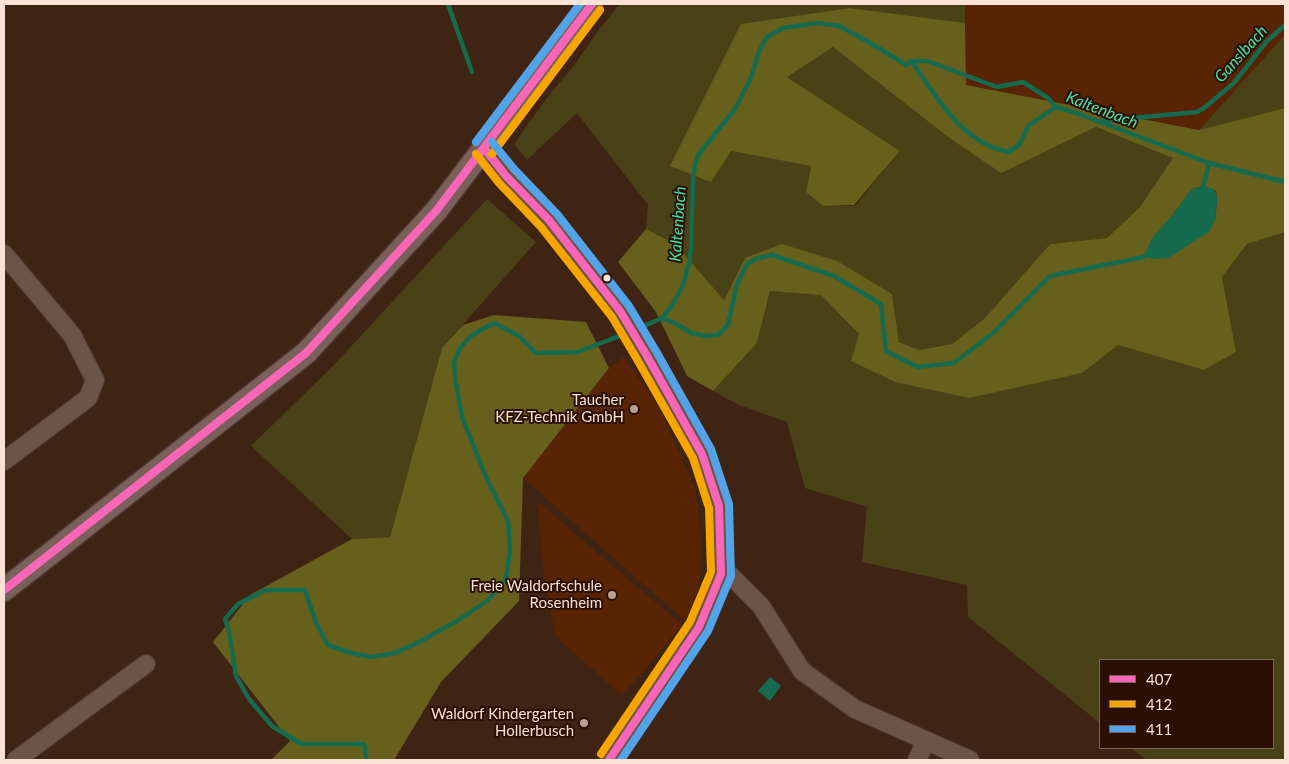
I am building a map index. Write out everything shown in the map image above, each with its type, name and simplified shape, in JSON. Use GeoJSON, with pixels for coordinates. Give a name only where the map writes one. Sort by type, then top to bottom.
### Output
{"type":"FeatureCollection","features":[{"type":"Feature","properties":{"kind":"main road"},"geometry":{"type":"LineString","coordinates":[[4,590],[306,353],[436,211],[592,4]]}},
{"type":"Feature","properties":{"kind":"street"},"geometry":{"type":"LineString","coordinates":[[484,148],[506,176],[549,220],[620,311],[702,454],[719,506],[721,574],[699,627],[609,760]]}},
{"type":"Feature","properties":{"kind":"street"},"geometry":{"type":"LineString","coordinates":[[4,254],[72,335],[95,380],[88,398],[4,461]]}},
{"type":"Feature","properties":{"kind":"street"},"geometry":{"type":"LineString","coordinates":[[721,574],[731,576],[760,606],[802,671],[855,710],[970,760]]}},
{"type":"Feature","properties":{"kind":"street"},"geometry":{"type":"LineString","coordinates":[[16,760],[146,664]]}},
{"type":"Feature","properties":{"kind":"street"},"geometry":{"type":"LineString","coordinates":[[918,760],[926,741]]}},
{"type":"Feature","properties":{"kind":"shaded area"},"geometry":{"type":"Polygon","coordinates":[[[620,4],[965,4],[965,23],[850,8],[741,25],[731,151],[811,166],[806,192],[823,206],[855,206],[900,151],[787,77],[833,47],[948,137],[1001,172],[1096,127],[1174,157],[1140,207],[1107,238],[1050,244],[985,318],[952,344],[919,350],[899,342],[892,294],[745,258],[724,300],[675,245],[646,229],[648,205],[577,113],[527,160],[514,144],[546,99],[620,4]]]}},
{"type":"Feature","properties":{"kind":"shaded area"},"geometry":{"type":"Polygon","coordinates":[[[965,4],[1285,4],[1285,37],[1199,130],[966,85],[965,4]]]}},
{"type":"Feature","properties":{"kind":"shaded area"},"geometry":{"type":"Polygon","coordinates":[[[850,8],[965,23],[966,85],[1199,130],[1285,108],[1285,232],[1247,244],[1222,277],[1236,352],[1204,370],[1118,345],[1082,373],[969,398],[895,382],[851,361],[859,334],[821,295],[770,291],[757,343],[713,391],[687,376],[656,312],[618,262],[646,229],[675,244],[724,300],[745,258],[782,244],[837,261],[892,294],[899,342],[919,350],[952,344],[985,318],[1050,244],[1107,238],[1140,207],[1173,158],[1096,127],[1001,173],[948,137],[833,47],[787,77],[900,151],[854,205],[823,206],[806,192],[811,166],[731,151],[711,182],[670,166],[741,24],[850,8]],[[1199,187],[1192,189],[1173,214],[1215,221],[1216,191],[1210,188],[1199,187]]]}},
{"type":"Feature","properties":{"kind":"shaded area"},"geometry":{"type":"Polygon","coordinates":[[[1285,35],[1285,108],[1199,130],[1285,35]]]}},
{"type":"Feature","properties":{"kind":"shaded area"},"geometry":{"type":"Polygon","coordinates":[[[1199,187],[1211,188],[1216,192],[1215,221],[1209,232],[1168,258],[1144,257],[1152,238],[1192,189],[1199,187]]]}},
{"type":"Feature","properties":{"kind":"shaded area"},"geometry":{"type":"Polygon","coordinates":[[[487,199],[536,242],[442,348],[390,537],[352,539],[251,446],[334,365],[487,199]]]}},
{"type":"Feature","properties":{"kind":"shaded area"},"geometry":{"type":"Polygon","coordinates":[[[1285,232],[1285,760],[1147,760],[1132,749],[1274,749],[1274,659],[1099,659],[1099,722],[968,617],[967,585],[862,562],[867,507],[805,488],[787,422],[739,405],[713,391],[757,343],[770,291],[821,294],[859,334],[852,361],[895,382],[1082,373],[1118,345],[1204,370],[1236,352],[1222,277],[1247,244],[1285,232]]]}},
{"type":"Feature","properties":{"kind":"shaded area"},"geometry":{"type":"Polygon","coordinates":[[[494,315],[586,322],[609,368],[523,478],[519,601],[441,682],[394,760],[271,760],[290,741],[213,642],[250,595],[352,539],[390,537],[442,348],[463,325],[494,315]]]}},
{"type":"Feature","properties":{"kind":"shaded area"},"geometry":{"type":"Polygon","coordinates":[[[624,357],[660,409],[696,491],[702,548],[698,589],[685,621],[523,478],[609,368],[624,357]]]}},
{"type":"Feature","properties":{"kind":"shaded area"},"geometry":{"type":"Polygon","coordinates":[[[537,501],[682,625],[622,696],[555,635],[544,572],[537,501]]]}},
{"type":"Feature","properties":{"kind":"shaded area"},"geometry":{"type":"Polygon","coordinates":[[[770,677],[781,686],[770,701],[758,691],[770,677]]]}},
{"type":"Feature","properties":{"kind":"waterway"},"geometry":{"type":"LineString","coordinates":[[448,4],[472,72]]}},
{"type":"Feature","properties":{"kind":"waterway","name":"Kaltenbach"},"geometry":{"type":"LineString","coordinates":[[637,329],[662,318],[673,304],[683,285],[691,248],[693,179],[698,155],[735,109],[751,78],[759,51],[767,37],[783,28],[818,23],[839,26],[906,65],[911,61],[927,61],[997,87],[1023,82],[1048,98],[1056,107],[1209,163],[1285,182]]}},
{"type":"Feature","properties":{"kind":"waterway","name":"Ganslbach"},"geometry":{"type":"LineString","coordinates":[[1101,121],[1197,112],[1234,83],[1266,42],[1285,25]]}},
{"type":"Feature","properties":{"kind":"waterway"},"geometry":{"type":"LineString","coordinates":[[911,61],[941,103],[963,129],[991,147],[1008,152],[1019,145],[1028,126],[1056,107]]}},
{"type":"Feature","properties":{"kind":"waterway"},"geometry":{"type":"LineString","coordinates":[[1202,191],[1209,163]]}},
{"type":"Feature","properties":{"kind":"waterway"},"geometry":{"type":"LineString","coordinates":[[662,318],[675,323],[691,333],[705,336],[718,335],[728,325],[737,284],[747,264],[758,258],[772,255],[834,276],[881,304],[886,351],[917,367],[954,363],[992,334],[1050,276],[1144,257],[1147,254]]}},
{"type":"Feature","properties":{"kind":"waterway","name":"Kaltenbach"},"geometry":{"type":"LineString","coordinates":[[366,760],[364,744],[301,744],[272,726],[249,699],[236,676],[229,631],[225,619],[238,604],[266,590],[305,590],[316,623],[328,645],[351,653],[371,657],[395,653],[419,642],[457,621],[487,601],[506,579],[510,549],[508,521],[486,477],[462,417],[454,362],[460,348],[472,335],[494,323],[519,336],[536,353],[578,352],[627,333]]}},
{"type":"Feature","properties":{"kind":"transit line","name":"411"},"geometry":{"type":"LineString","coordinates":[[476,142],[580,4]]}},
{"type":"Feature","properties":{"kind":"transit line","name":"407"},"geometry":{"type":"LineString","coordinates":[[4,590],[306,353],[436,211],[592,4]]}},
{"type":"Feature","properties":{"kind":"transit line","name":"412"},"geometry":{"type":"LineString","coordinates":[[492,154],[600,10]]}},
{"type":"Feature","properties":{"kind":"transit line","name":"411"},"geometry":{"type":"LineString","coordinates":[[492,142],[514,169],[557,214],[629,306],[711,449],[729,504],[731,576],[708,631],[621,760]]}},
{"type":"Feature","properties":{"kind":"transit line","name":"407"},"geometry":{"type":"LineString","coordinates":[[484,148],[506,176],[549,220],[620,311],[702,454],[719,506],[721,574],[699,627],[609,760]]}},
{"type":"Feature","properties":{"kind":"transit line","name":"412"},"geometry":{"type":"LineString","coordinates":[[476,154],[499,183],[541,227],[612,317],[693,458],[709,508],[711,572],[690,622],[601,754]]}},
{"type":"Feature","properties":{"kind":"place","name":"Taucher KFZ-Technik GmbH"},"geometry":{"type":"Point","coordinates":[634,409]}},
{"type":"Feature","properties":{"kind":"place","name":"Freie Waldorfschule Rosenheim"},"geometry":{"type":"Point","coordinates":[612,595]}},
{"type":"Feature","properties":{"kind":"place","name":"Waldorf Kindergarten Hollerbusch"},"geometry":{"type":"Point","coordinates":[584,723]}}]}
